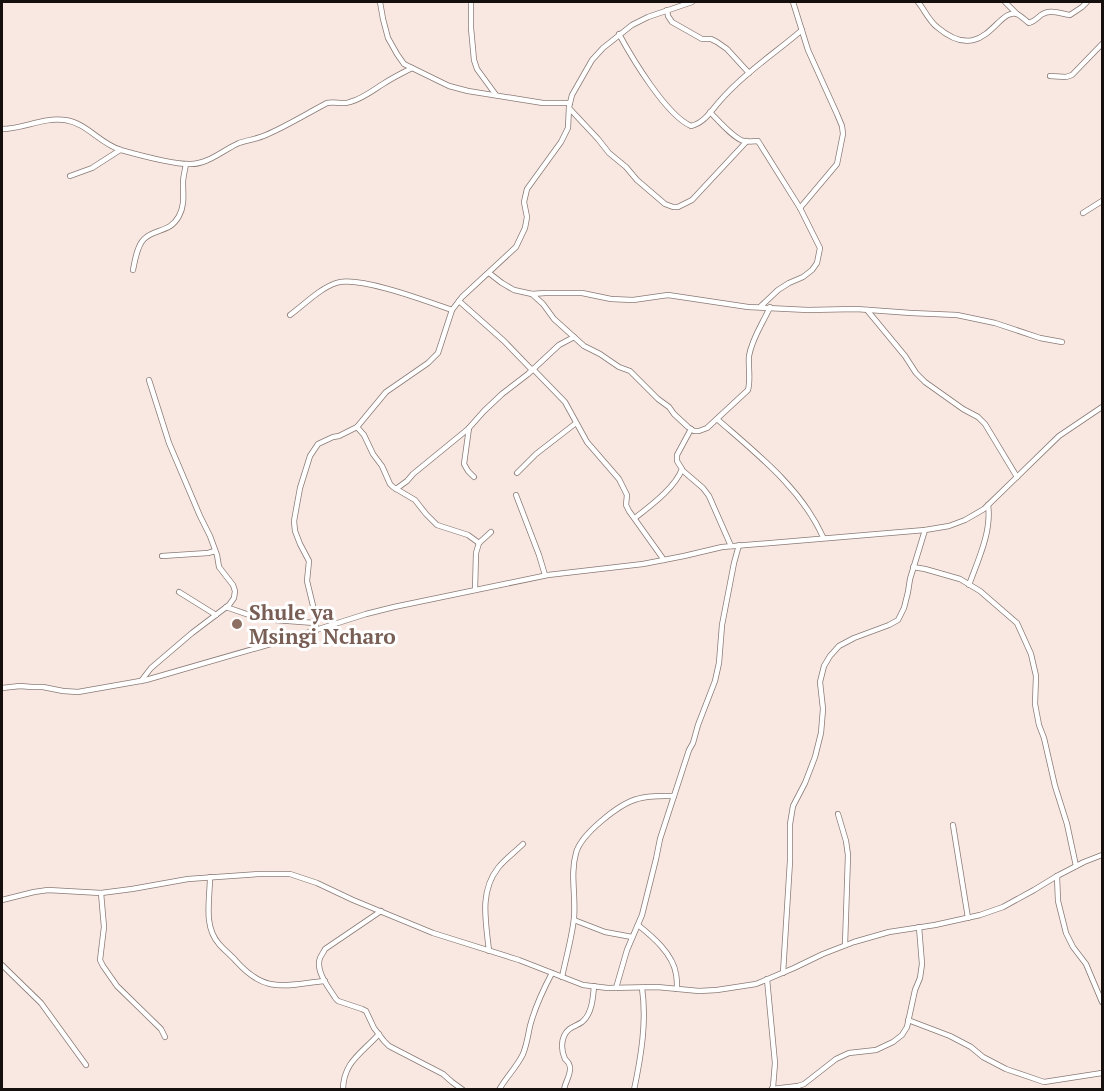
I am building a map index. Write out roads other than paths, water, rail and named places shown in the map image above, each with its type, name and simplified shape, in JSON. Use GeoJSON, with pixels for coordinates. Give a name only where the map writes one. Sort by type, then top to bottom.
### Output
{"type":"FeatureCollection","features":[{"type":"Feature","properties":{"kind":"street"},"geometry":{"type":"LineString","coordinates":[[380,2],[388,38],[404,64],[449,87],[543,104],[569,105],[609,153],[665,204],[678,207],[692,200],[747,141]]}},
{"type":"Feature","properties":{"kind":"street"},"geometry":{"type":"LineString","coordinates":[[471,2],[474,60],[477,69],[496,95]]}},
{"type":"Feature","properties":{"kind":"street"},"geometry":{"type":"LineString","coordinates":[[673,2],[678,6]]}},
{"type":"Feature","properties":{"kind":"street"},"geometry":{"type":"LineString","coordinates":[[316,631],[307,581],[309,561],[300,544],[294,520],[300,488],[310,456],[318,444],[357,427],[386,392],[423,368],[438,352],[452,310],[516,247],[527,218],[524,202],[527,189],[561,142],[568,128],[569,105],[592,60],[632,25],[692,2]]}},
{"type":"Feature","properties":{"kind":"street"},"geometry":{"type":"LineString","coordinates":[[793,2],[808,50],[837,114],[843,134],[837,165],[800,208]]}},
{"type":"Feature","properties":{"kind":"street"},"geometry":{"type":"LineString","coordinates":[[918,2],[935,26],[958,41],[973,41],[1011,14],[1017,14]]}},
{"type":"Feature","properties":{"kind":"street"},"geometry":{"type":"LineString","coordinates":[[1005,2],[1029,22],[1035,21],[1048,11],[1070,15],[1087,2]]}},
{"type":"Feature","properties":{"kind":"street"},"geometry":{"type":"LineString","coordinates":[[667,10],[672,22],[702,39],[717,42],[727,49],[749,73]]}},
{"type":"Feature","properties":{"kind":"street"},"geometry":{"type":"LineString","coordinates":[[619,34],[647,80],[683,123],[691,126],[700,123],[749,73],[802,30]]}},
{"type":"Feature","properties":{"kind":"street"},"geometry":{"type":"LineString","coordinates":[[1050,76],[1072,75],[1102,44]]}},
{"type":"Feature","properties":{"kind":"street"},"geometry":{"type":"LineString","coordinates":[[2,129],[12,129],[47,120],[67,120],[120,150],[195,164],[240,143],[262,137],[287,126],[332,101],[352,102],[412,68]]}},
{"type":"Feature","properties":{"kind":"street"},"geometry":{"type":"LineString","coordinates":[[710,112],[739,139],[758,141],[800,208],[820,248],[817,263],[812,270],[778,290],[760,307]]}},
{"type":"Feature","properties":{"kind":"street"},"geometry":{"type":"LineString","coordinates":[[70,176],[92,168],[120,150]]}},
{"type":"Feature","properties":{"kind":"street"},"geometry":{"type":"LineString","coordinates":[[133,270],[135,257],[144,239],[165,230],[178,218],[183,204],[186,164]]}},
{"type":"Feature","properties":{"kind":"street"},"geometry":{"type":"LineString","coordinates":[[1083,213],[1102,201]]}},
{"type":"Feature","properties":{"kind":"street"},"geometry":{"type":"LineString","coordinates":[[489,273],[514,290],[532,294],[582,294],[633,300],[668,296],[760,307],[957,315],[1062,342]]}},
{"type":"Feature","properties":{"kind":"street"},"geometry":{"type":"LineString","coordinates":[[290,315],[327,287],[344,281],[386,288],[452,310]]}},
{"type":"Feature","properties":{"kind":"street"},"geometry":{"type":"LineString","coordinates":[[532,294],[574,337],[619,367],[630,371],[691,429],[699,431],[707,428],[750,387],[751,346],[770,307]]}},
{"type":"Feature","properties":{"kind":"street"},"geometry":{"type":"LineString","coordinates":[[459,301],[504,341],[565,402],[592,449],[619,479],[627,495],[626,505],[663,560]]}},
{"type":"Feature","properties":{"kind":"street"},"geometry":{"type":"LineString","coordinates":[[867,310],[925,382],[985,424],[1017,477]]}},
{"type":"Feature","properties":{"kind":"street"},"geometry":{"type":"LineString","coordinates":[[396,489],[469,428],[502,394],[533,370],[559,345],[574,337]]}},
{"type":"Feature","properties":{"kind":"street"},"geometry":{"type":"LineString","coordinates":[[141,681],[152,668],[226,607],[234,598],[235,591],[219,567],[210,536],[169,443],[149,380]]}},
{"type":"Feature","properties":{"kind":"street"},"geometry":{"type":"LineString","coordinates":[[2,688],[43,687],[63,692],[78,692],[141,681],[316,631],[366,614],[545,575],[644,564],[722,547],[949,526],[984,509],[1059,436],[1102,407]]}},
{"type":"Feature","properties":{"kind":"street"},"geometry":{"type":"LineString","coordinates":[[717,419],[776,471],[806,507],[823,537]]}},
{"type":"Feature","properties":{"kind":"street"},"geometry":{"type":"LineString","coordinates":[[517,473],[576,423]]}},
{"type":"Feature","properties":{"kind":"street"},"geometry":{"type":"LineString","coordinates":[[357,427],[385,470],[390,484],[415,500],[437,525],[468,535],[479,543]]}},
{"type":"Feature","properties":{"kind":"street"},"geometry":{"type":"LineString","coordinates":[[469,428],[464,464],[474,477]]}},
{"type":"Feature","properties":{"kind":"street"},"geometry":{"type":"LineString","coordinates":[[691,429],[677,455],[677,461],[682,470],[710,496],[732,546]]}},
{"type":"Feature","properties":{"kind":"street"},"geometry":{"type":"LineString","coordinates":[[634,518],[664,494],[682,470]]}},
{"type":"Feature","properties":{"kind":"street"},"geometry":{"type":"LineString","coordinates":[[516,495],[545,575]]}},
{"type":"Feature","properties":{"kind":"street"},"geometry":{"type":"LineString","coordinates":[[969,585],[987,531],[988,505]]}},
{"type":"Feature","properties":{"kind":"street"},"geometry":{"type":"LineString","coordinates":[[783,973],[790,824],[793,806],[815,757],[821,733],[823,709],[820,682],[824,666],[839,646],[898,620],[904,608],[913,567],[925,530]]}},
{"type":"Feature","properties":{"kind":"street"},"geometry":{"type":"LineString","coordinates":[[475,590],[476,553],[479,543],[491,532]]}},
{"type":"Feature","properties":{"kind":"street"},"geometry":{"type":"LineString","coordinates":[[616,988],[627,950],[642,915],[660,839],[689,750],[715,681],[722,625],[739,545]]}},
{"type":"Feature","properties":{"kind":"street"},"geometry":{"type":"LineString","coordinates":[[162,556],[215,551]]}},
{"type":"Feature","properties":{"kind":"street"},"geometry":{"type":"LineString","coordinates":[[913,567],[960,579],[980,591],[1017,622],[1032,654],[1036,676],[1035,704],[1039,725],[1067,824],[1076,866]]}},
{"type":"Feature","properties":{"kind":"street"},"geometry":{"type":"LineString","coordinates":[[179,592],[216,615]]}},
{"type":"Feature","properties":{"kind":"street"},"geometry":{"type":"LineString","coordinates":[[226,607],[261,619],[315,623]]}},
{"type":"Feature","properties":{"kind":"street"},"geometry":{"type":"LineString","coordinates":[[562,977],[574,920],[574,868],[579,846],[606,817],[623,805],[651,796],[674,796]]}},
{"type":"Feature","properties":{"kind":"street"},"geometry":{"type":"LineString","coordinates":[[838,814],[848,855],[845,945]]}},
{"type":"Feature","properties":{"kind":"street"},"geometry":{"type":"LineString","coordinates":[[953,825],[968,918]]}},
{"type":"Feature","properties":{"kind":"street"},"geometry":{"type":"LineString","coordinates":[[489,951],[485,900],[489,884],[499,867],[523,844]]}},
{"type":"Feature","properties":{"kind":"street"},"geometry":{"type":"LineString","coordinates":[[2,900],[48,890],[101,893],[188,879],[290,874],[317,883],[433,933],[583,985],[699,991],[743,987],[783,973],[845,945],[889,932],[980,915],[1003,907],[1076,866],[1102,855]]}},
{"type":"Feature","properties":{"kind":"street"},"geometry":{"type":"LineString","coordinates":[[1057,876],[1058,901],[1066,933],[1086,964],[1102,1002]]}},
{"type":"Feature","properties":{"kind":"street"},"geometry":{"type":"LineString","coordinates":[[210,877],[208,915],[211,927],[218,943],[245,971],[270,984],[292,985],[325,981]]}},
{"type":"Feature","properties":{"kind":"street"},"geometry":{"type":"LineString","coordinates":[[101,893],[104,927],[100,960],[117,986],[161,1029],[165,1037]]}},
{"type":"Feature","properties":{"kind":"street"},"geometry":{"type":"LineString","coordinates":[[381,911],[326,949],[320,957],[321,974],[338,1001],[366,1011],[374,1028],[389,1046],[443,1074],[463,1089]]}},
{"type":"Feature","properties":{"kind":"street"},"geometry":{"type":"LineString","coordinates":[[574,920],[605,932],[632,937]]}},
{"type":"Feature","properties":{"kind":"street"},"geometry":{"type":"LineString","coordinates":[[638,924],[655,939],[669,957],[676,974],[677,989]]}},
{"type":"Feature","properties":{"kind":"street"},"geometry":{"type":"LineString","coordinates":[[767,979],[775,1063],[772,1089],[798,1086],[804,1084],[836,1059],[849,1053],[876,1050],[903,1035],[920,978],[922,964],[919,927]]}},
{"type":"Feature","properties":{"kind":"street"},"geometry":{"type":"LineString","coordinates":[[2,965],[40,1003],[86,1065]]}},
{"type":"Feature","properties":{"kind":"street"},"geometry":{"type":"LineString","coordinates":[[500,1089],[522,1055],[528,1041],[538,999],[552,973]]}},
{"type":"Feature","properties":{"kind":"street"},"geometry":{"type":"LineString","coordinates":[[564,1089],[570,1074],[570,1067],[563,1053],[562,1040],[570,1027],[584,1021],[590,1011],[594,986]]}},
{"type":"Feature","properties":{"kind":"street"},"geometry":{"type":"LineString","coordinates":[[634,1089],[642,1039],[644,1000],[642,988]]}},
{"type":"Feature","properties":{"kind":"street"},"geometry":{"type":"LineString","coordinates":[[908,1020],[950,1036],[1006,1069],[1044,1082],[1102,1073]]}},
{"type":"Feature","properties":{"kind":"street"},"geometry":{"type":"LineString","coordinates":[[342,1089],[347,1068],[379,1034]]}},
{"type":"Feature","properties":{"kind":"place","name":"Shule ya Msingi Ncharo"},"geometry":{"type":"Point","coordinates":[237,624]}}]}
